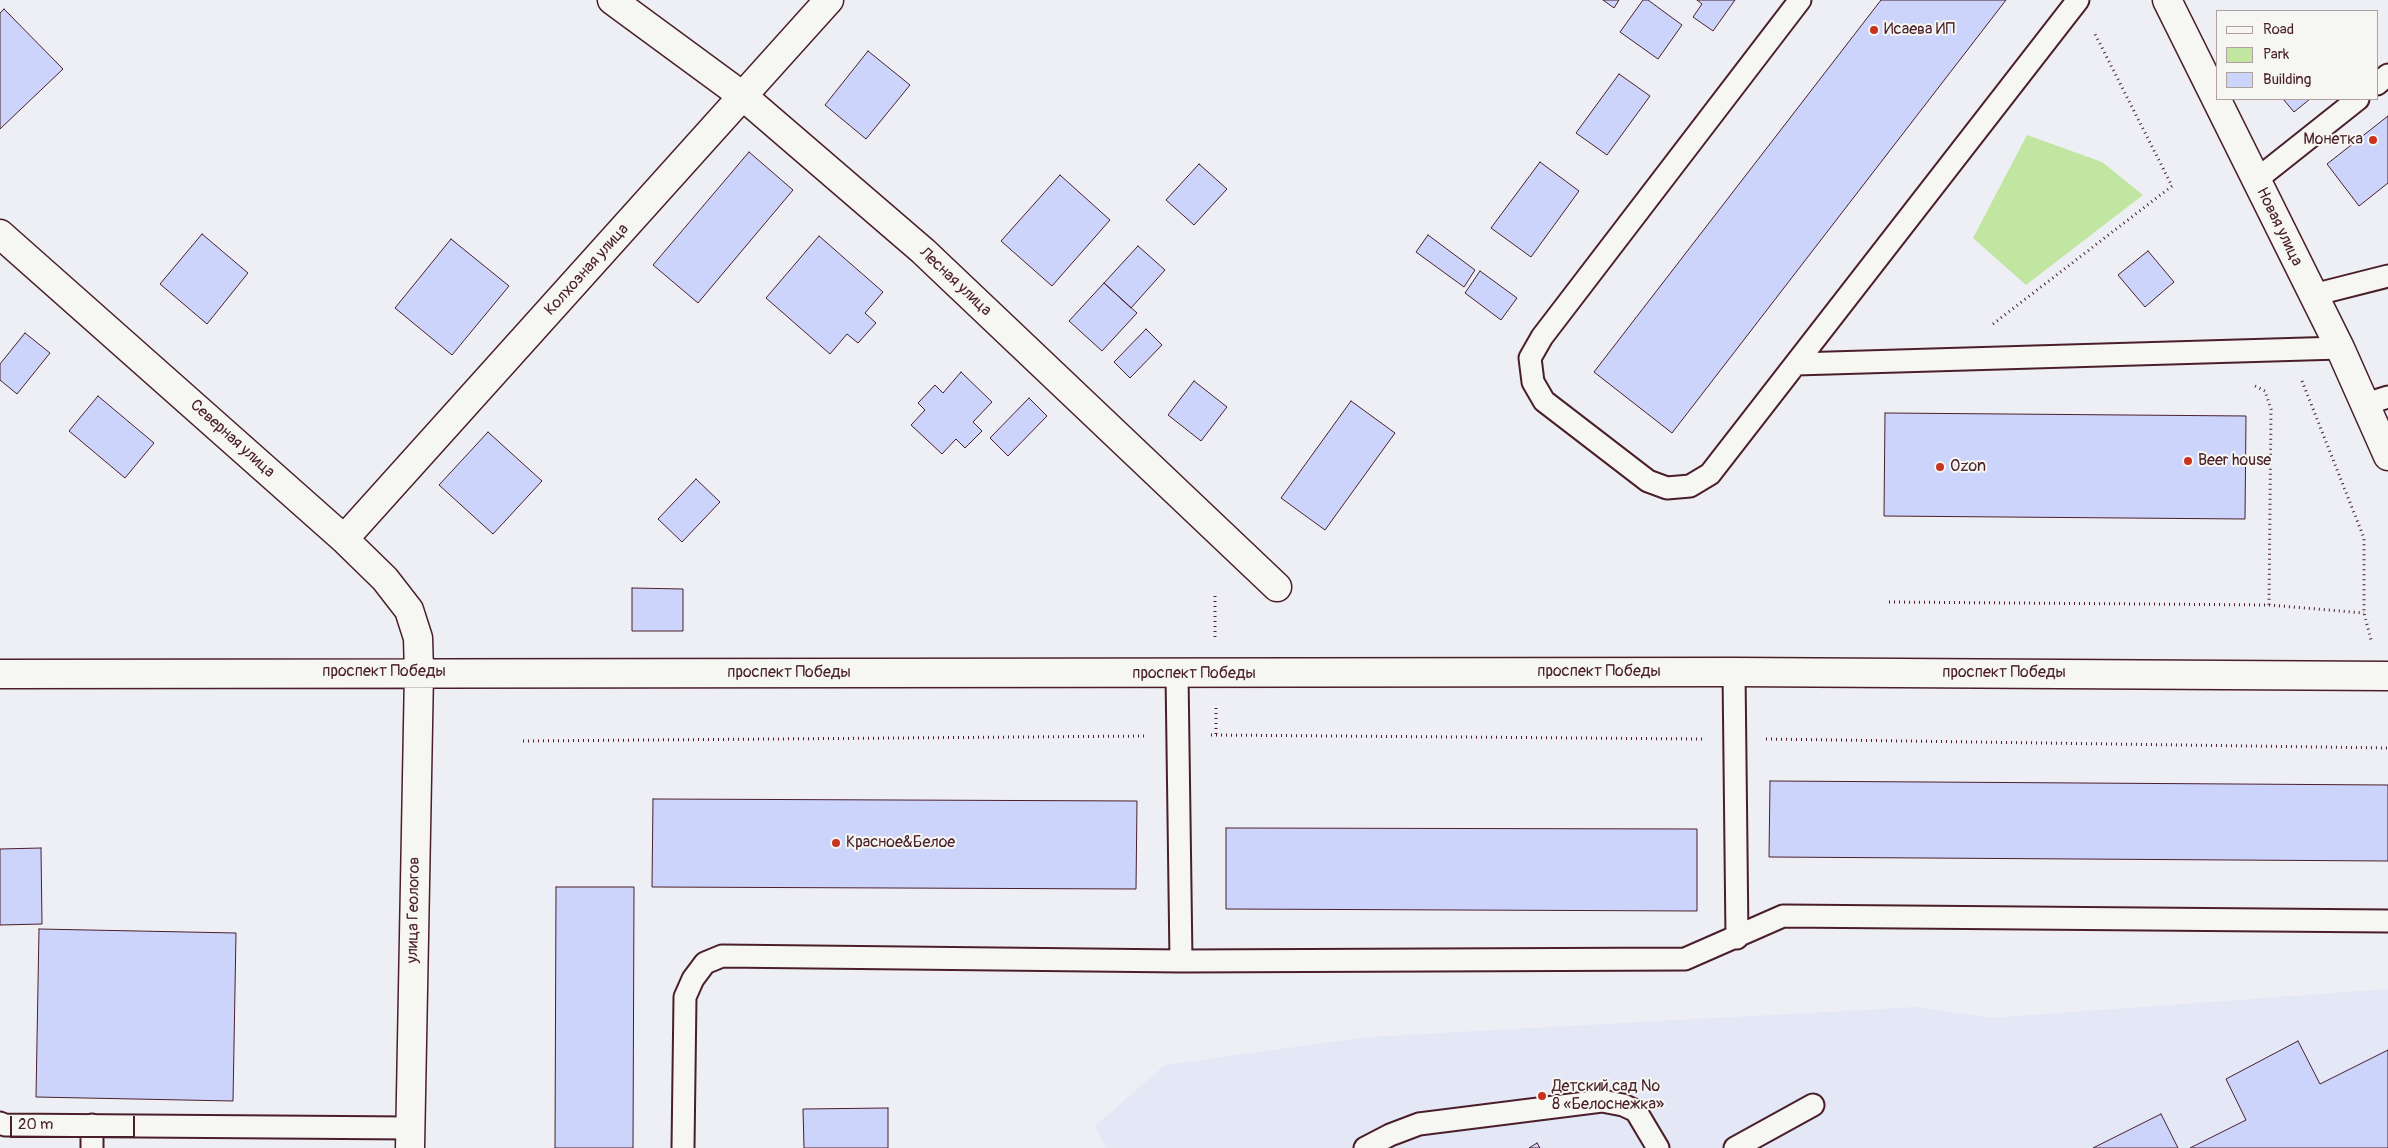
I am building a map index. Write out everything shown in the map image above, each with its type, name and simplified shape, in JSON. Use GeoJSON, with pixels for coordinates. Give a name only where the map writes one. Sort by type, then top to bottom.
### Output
{"type":"FeatureCollection","features":[{"type":"Feature","properties":{"kind":"street","name":"Лесная улица"},"geometry":{"type":"LineString","coordinates":[[612,0],[744,97],[923,251],[1277,587]]}},
{"type":"Feature","properties":{"kind":"street","name":"Колхозная улица"},"geometry":{"type":"LineString","coordinates":[[344,539],[744,97],[828,0]]}},
{"type":"Feature","properties":{"kind":"street","name":"Новая улица"},"geometry":{"type":"LineString","coordinates":[[2167,0],[2216,99]]}},
{"type":"Feature","properties":{"kind":"street","name":"Новая улица"},"geometry":{"type":"LineString","coordinates":[[2216,100],[2340,348],[2377,401],[2388,456]]}},
{"type":"Feature","properties":{"kind":"street","name":"Северная улица"},"geometry":{"type":"LineString","coordinates":[[0,234],[344,539],[385,579],[408,610],[418,638],[419,672]]}},
{"type":"Feature","properties":{"kind":"street","name":"проспект Победы"},"geometry":{"type":"LineString","coordinates":[[0,674],[419,672],[1177,674],[1734,672],[2384,676]]}},
{"type":"Feature","properties":{"kind":"street","name":"улица Геологов"},"geometry":{"type":"LineString","coordinates":[[410,1138],[419,672]]}},
{"type":"Feature","properties":{"kind":"lane"},"geometry":{"type":"LineString","coordinates":[[1800,0],[1542,337],[1530,358],[1533,382],[1544,401],[1648,481],[1667,488],[1690,486],[1710,474],[2078,0]]}},
{"type":"Feature","properties":{"kind":"lane"},"geometry":{"type":"LineString","coordinates":[[2378,83],[2388,74]]}},
{"type":"Feature","properties":{"kind":"lane"},"geometry":{"type":"LineString","coordinates":[[2256,180],[2357,100]]}},
{"type":"Feature","properties":{"kind":"lane"},"geometry":{"type":"LineString","coordinates":[[2313,295],[2388,276]]}},
{"type":"Feature","properties":{"kind":"lane"},"geometry":{"type":"LineString","coordinates":[[1796,364],[2340,348]]}},
{"type":"Feature","properties":{"kind":"lane"},"geometry":{"type":"LineString","coordinates":[[1734,672],[1737,938]]}},
{"type":"Feature","properties":{"kind":"lane"},"geometry":{"type":"LineString","coordinates":[[1177,674],[1181,961]]}},
{"type":"Feature","properties":{"kind":"lane"},"geometry":{"type":"LineString","coordinates":[[682,1148],[685,997],[693,979],[705,963],[722,956],[1181,961],[1685,959],[1737,938],[1783,916],[2388,921]]}},
{"type":"Feature","properties":{"kind":"lane"},"geometry":{"type":"LineString","coordinates":[[1365,1148],[1390,1135],[1419,1124],[1602,1101],[1623,1105],[1636,1111],[1658,1148]]}},
{"type":"Feature","properties":{"kind":"lane"},"geometry":{"type":"LineString","coordinates":[[1735,1148],[1813,1105]]}},
{"type":"Feature","properties":{"kind":"lane"},"geometry":{"type":"LineString","coordinates":[[0,1123],[5,1125],[92,1125],[410,1138]]}},
{"type":"Feature","properties":{"kind":"lane"},"geometry":{"type":"LineString","coordinates":[[92,1125],[92,1148]]}},
{"type":"Feature","properties":{"kind":"path"},"geometry":{"type":"LineString","coordinates":[[1948,360],[2172,186],[2092,26]]}},
{"type":"Feature","properties":{"kind":"path"},"geometry":{"type":"LineString","coordinates":[[2290,350],[2364,538],[2364,613],[2384,676]]}},
{"type":"Feature","properties":{"kind":"path"},"geometry":{"type":"LineString","coordinates":[[2247,386],[2257,386],[2265,391],[2271,409],[2269,605]]}},
{"type":"Feature","properties":{"kind":"path"},"geometry":{"type":"LineString","coordinates":[[1889,602],[2269,605],[2364,613]]}},
{"type":"Feature","properties":{"kind":"path"},"geometry":{"type":"LineString","coordinates":[[523,741],[1178,736],[1734,739],[2388,748]]}},
{"type":"Feature","properties":{"kind":"shaded area","name":"Детский сад № 8 «Белоснежка»"},"geometry":{"type":"Polygon","coordinates":[[[2388,989],[2388,1148],[1106,1148],[1095,1126],[1165,1065],[1367,1037],[1917,1007],[1991,1018],[2388,989]]]}},
{"type":"Feature","properties":{"kind":"green space"},"geometry":{"type":"Polygon","coordinates":[[[2027,135],[2102,162],[2143,195],[2026,285],[1973,238],[2027,135]]]}},
{"type":"Feature","properties":{"kind":"building"},"geometry":{"type":"Polygon","coordinates":[[[1603,0],[1619,0],[1614,8],[1603,0]]]}},
{"type":"Feature","properties":{"kind":"building"},"geometry":{"type":"Polygon","coordinates":[[[1643,0],[1648,0],[1682,25],[1658,59],[1620,32],[1643,0]]]}},
{"type":"Feature","properties":{"kind":"building"},"geometry":{"type":"Polygon","coordinates":[[[1697,0],[1735,0],[1713,31],[1693,17],[1702,4],[1697,0]]]}},
{"type":"Feature","properties":{"kind":"building"},"geometry":{"type":"Polygon","coordinates":[[[1881,0],[2006,0],[1672,433],[1594,372],[1881,0]]]}},
{"type":"Feature","properties":{"kind":"building"},"geometry":{"type":"Polygon","coordinates":[[[4,9],[63,69],[0,129],[0,13],[4,9]]]}},
{"type":"Feature","properties":{"kind":"building"},"geometry":{"type":"Polygon","coordinates":[[[868,51],[910,85],[866,139],[825,105],[868,51]]]}},
{"type":"Feature","properties":{"kind":"building"},"geometry":{"type":"Polygon","coordinates":[[[1619,74],[1650,96],[1607,155],[1576,133],[1619,74]]]}},
{"type":"Feature","properties":{"kind":"building"},"geometry":{"type":"Polygon","coordinates":[[[2284,100],[2309,100],[2294,112],[2284,100]]]}},
{"type":"Feature","properties":{"kind":"building","name":"Монетка"},"geometry":{"type":"Polygon","coordinates":[[[2388,116],[2388,183],[2359,206],[2327,164],[2388,116]]]}},
{"type":"Feature","properties":{"kind":"building"},"geometry":{"type":"Polygon","coordinates":[[[749,152],[793,190],[698,303],[653,265],[749,152]]]}},
{"type":"Feature","properties":{"kind":"building"},"geometry":{"type":"Polygon","coordinates":[[[1540,162],[1579,191],[1531,257],[1491,228],[1540,162]]]}},
{"type":"Feature","properties":{"kind":"building"},"geometry":{"type":"Polygon","coordinates":[[[1199,164],[1227,189],[1194,225],[1166,200],[1199,164]]]}},
{"type":"Feature","properties":{"kind":"building"},"geometry":{"type":"Polygon","coordinates":[[[1060,175],[1110,220],[1052,286],[1001,241],[1060,175]]]}},
{"type":"Feature","properties":{"kind":"building"},"geometry":{"type":"Polygon","coordinates":[[[202,234],[248,273],[207,324],[160,284],[202,234]]]}},
{"type":"Feature","properties":{"kind":"building"},"geometry":{"type":"Polygon","coordinates":[[[1428,235],[1475,270],[1464,287],[1416,252],[1428,235]]]}},
{"type":"Feature","properties":{"kind":"building"},"geometry":{"type":"Polygon","coordinates":[[[819,236],[883,292],[865,313],[876,323],[858,343],[847,334],[830,354],[766,298],[819,236]]]}},
{"type":"Feature","properties":{"kind":"building"},"geometry":{"type":"Polygon","coordinates":[[[451,239],[509,286],[452,355],[395,308],[451,239]]]}},
{"type":"Feature","properties":{"kind":"building"},"geometry":{"type":"Polygon","coordinates":[[[1138,246],[1165,270],[1131,308],[1104,283],[1138,246]]]}},
{"type":"Feature","properties":{"kind":"building"},"geometry":{"type":"Polygon","coordinates":[[[2148,251],[2174,282],[2145,307],[2118,275],[2148,251]]]}},
{"type":"Feature","properties":{"kind":"building"},"geometry":{"type":"Polygon","coordinates":[[[1480,271],[1517,298],[1501,320],[1465,293],[1480,271]]]}},
{"type":"Feature","properties":{"kind":"building"},"geometry":{"type":"Polygon","coordinates":[[[1104,283],[1137,313],[1102,351],[1069,321],[1104,283]]]}},
{"type":"Feature","properties":{"kind":"building"},"geometry":{"type":"Polygon","coordinates":[[[1146,329],[1162,345],[1130,378],[1114,362],[1146,329]]]}},
{"type":"Feature","properties":{"kind":"building"},"geometry":{"type":"Polygon","coordinates":[[[25,333],[50,353],[17,394],[0,380],[0,364],[25,333]]]}},
{"type":"Feature","properties":{"kind":"building"},"geometry":{"type":"Polygon","coordinates":[[[961,372],[992,402],[973,422],[982,431],[965,448],[956,439],[942,454],[911,425],[925,410],[918,403],[935,385],[943,393],[961,372]]]}},
{"type":"Feature","properties":{"kind":"building"},"geometry":{"type":"Polygon","coordinates":[[[1194,381],[1227,407],[1201,441],[1168,415],[1194,381]]]}},
{"type":"Feature","properties":{"kind":"building"},"geometry":{"type":"Polygon","coordinates":[[[98,396],[154,443],[125,478],[69,431],[98,396]]]}},
{"type":"Feature","properties":{"kind":"building"},"geometry":{"type":"Polygon","coordinates":[[[1029,398],[1047,416],[1008,456],[990,438],[1029,398]]]}},
{"type":"Feature","properties":{"kind":"building"},"geometry":{"type":"Polygon","coordinates":[[[1351,401],[1395,433],[1325,530],[1281,498],[1351,401]]]}},
{"type":"Feature","properties":{"kind":"building"},"geometry":{"type":"Polygon","coordinates":[[[1885,413],[2246,416],[2245,519],[1884,516],[1885,413]]]}},
{"type":"Feature","properties":{"kind":"building"},"geometry":{"type":"Polygon","coordinates":[[[488,432],[542,481],[493,534],[439,485],[488,432]]]}},
{"type":"Feature","properties":{"kind":"building"},"geometry":{"type":"Polygon","coordinates":[[[696,479],[720,502],[682,542],[658,519],[696,479]]]}},
{"type":"Feature","properties":{"kind":"building"},"geometry":{"type":"Polygon","coordinates":[[[632,588],[683,589],[683,631],[632,631],[632,588]]]}},
{"type":"Feature","properties":{"kind":"building"},"geometry":{"type":"Polygon","coordinates":[[[1770,781],[2388,785],[2388,861],[1769,857],[1770,781]]]}},
{"type":"Feature","properties":{"kind":"building"},"geometry":{"type":"Polygon","coordinates":[[[653,799],[1137,801],[1136,889],[652,887],[653,799]]]}},
{"type":"Feature","properties":{"kind":"building"},"geometry":{"type":"Polygon","coordinates":[[[1226,828],[1697,829],[1697,911],[1226,909],[1226,828]]]}},
{"type":"Feature","properties":{"kind":"building"},"geometry":{"type":"Polygon","coordinates":[[[41,848],[42,924],[0,925],[0,849],[41,848]]]}},
{"type":"Feature","properties":{"kind":"building"},"geometry":{"type":"Polygon","coordinates":[[[556,887],[634,887],[633,1148],[555,1148],[556,887]]]}},
{"type":"Feature","properties":{"kind":"building"},"geometry":{"type":"Polygon","coordinates":[[[39,929],[236,933],[233,1101],[36,1097],[39,929]]]}},
{"type":"Feature","properties":{"kind":"building"},"geometry":{"type":"Polygon","coordinates":[[[2298,1041],[2320,1084],[2388,1050],[2388,1148],[2190,1148],[2246,1120],[2226,1079],[2298,1041]]]}},
{"type":"Feature","properties":{"kind":"building"},"geometry":{"type":"Polygon","coordinates":[[[888,1108],[888,1148],[804,1148],[803,1109],[888,1108]]]}},
{"type":"Feature","properties":{"kind":"building"},"geometry":{"type":"Polygon","coordinates":[[[2161,1114],[2178,1148],[2093,1148],[2161,1114]]]}},
{"type":"Feature","properties":{"kind":"building"},"geometry":{"type":"Polygon","coordinates":[[[1537,1143],[1540,1148],[1529,1148],[1537,1143]]]}},
{"type":"Feature","properties":{"kind":"place","name":"Исаева ИП"},"geometry":{"type":"Point","coordinates":[1874,30]}},
{"type":"Feature","properties":{"kind":"place","name":"Монетка"},"geometry":{"type":"Point","coordinates":[2373,140]}},
{"type":"Feature","properties":{"kind":"place","name":"Beer house"},"geometry":{"type":"Point","coordinates":[2188,461]}},
{"type":"Feature","properties":{"kind":"place","name":"Ozon"},"geometry":{"type":"Point","coordinates":[1940,467]}},
{"type":"Feature","properties":{"kind":"place","name":"Красное&Белое"},"geometry":{"type":"Point","coordinates":[836,843]}},
{"type":"Feature","properties":{"kind":"place","name":"Детский сад № 8 «Белоснежка»"},"geometry":{"type":"Point","coordinates":[1542,1096]}}]}
